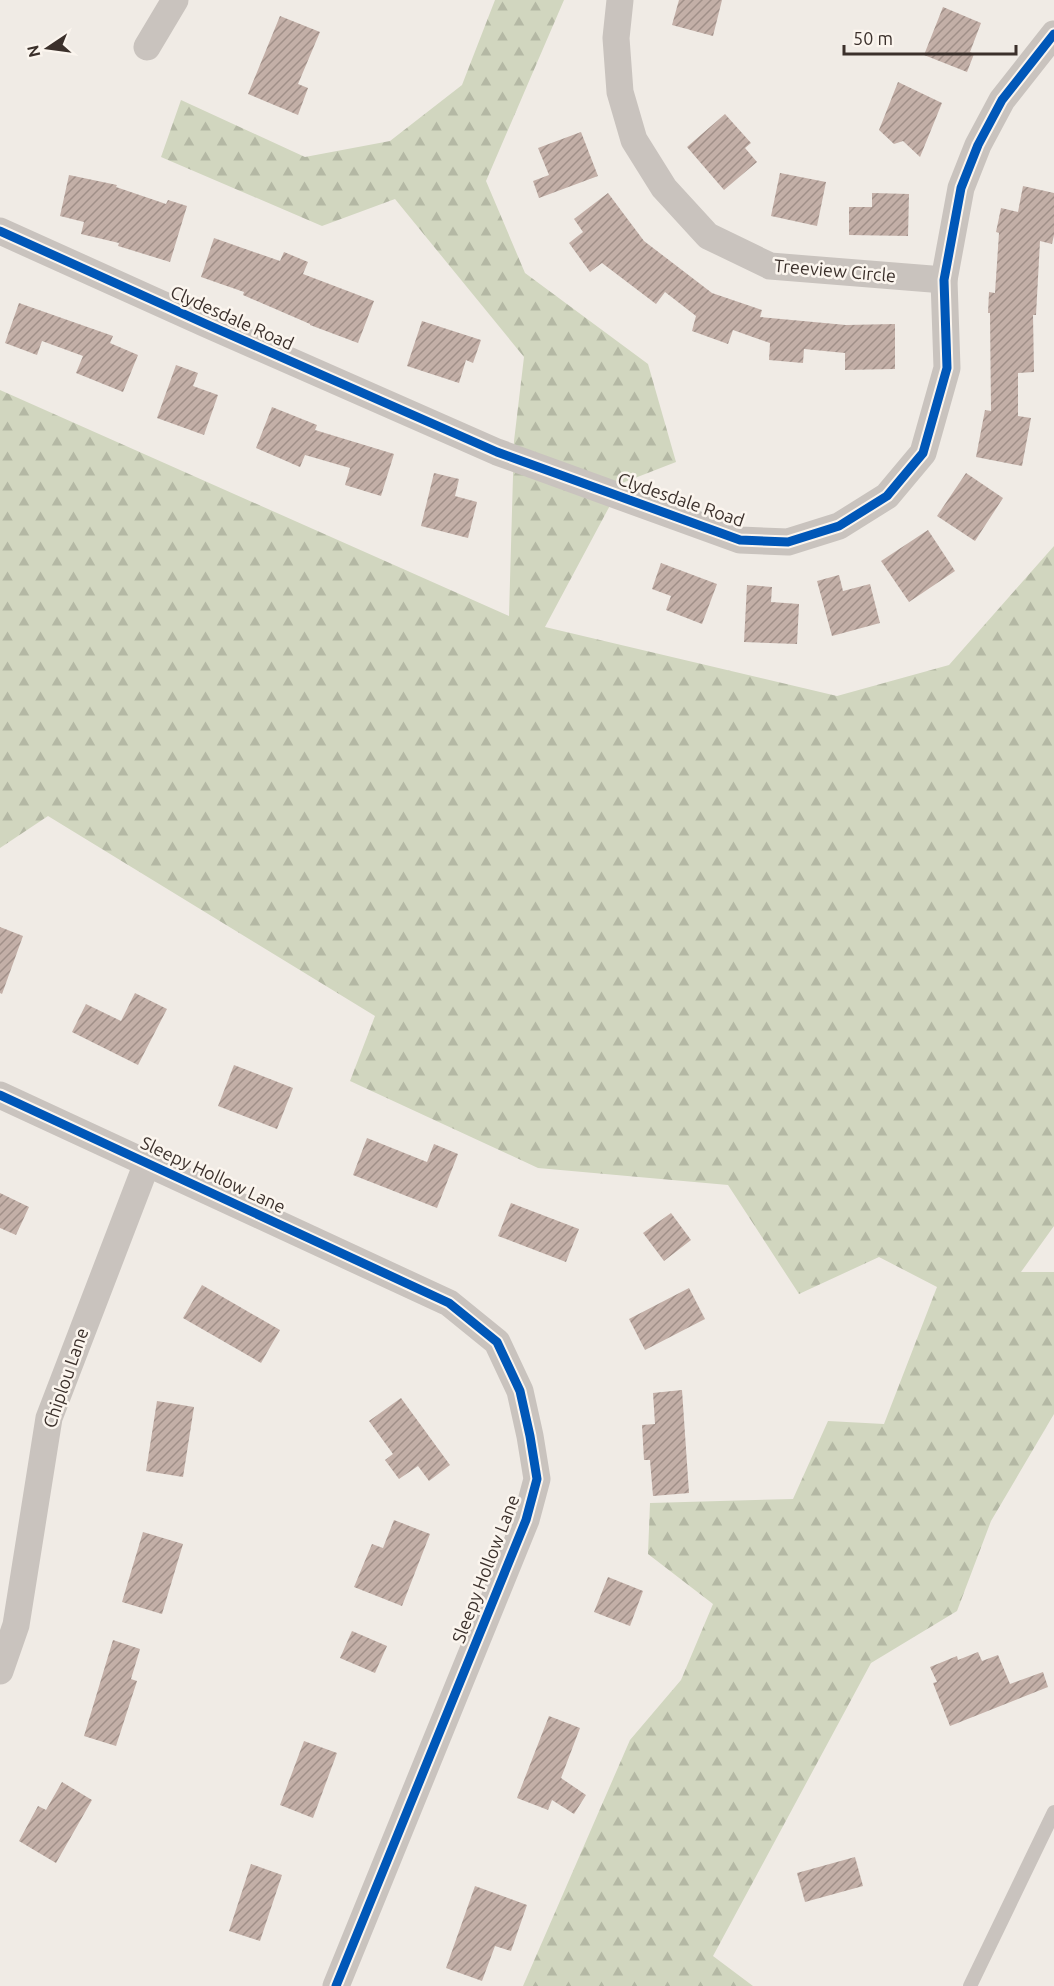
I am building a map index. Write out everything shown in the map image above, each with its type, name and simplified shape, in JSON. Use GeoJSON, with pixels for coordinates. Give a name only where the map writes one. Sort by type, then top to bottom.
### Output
{"type":"FeatureCollection","features":[{"type":"Feature","properties":{"kind":"street"},"geometry":{"type":"LineString","coordinates":[[147,47],[175,0]]}},
{"type":"Feature","properties":{"kind":"street","name":"Treeview Circle"},"geometry":{"type":"LineString","coordinates":[[620,0],[616,38],[620,93],[634,140],[664,188],[708,236],[770,266],[944,280]]}},
{"type":"Feature","properties":{"kind":"street","name":"Clydesdale Road"},"geometry":{"type":"LineString","coordinates":[[0,231],[497,452],[740,540],[788,542],[839,526],[887,496],[923,453],[947,368],[944,280],[961,188],[978,145],[1002,100],[1051,43]]}},
{"type":"Feature","properties":{"kind":"street","name":"Sleepy Hollow Lane"},"geometry":{"type":"LineString","coordinates":[[0,1095],[449,1303],[497,1342],[520,1391],[537,1479],[526,1520],[336,1986]]}},
{"type":"Feature","properties":{"kind":"street","name":"Chiplou Lane"},"geometry":{"type":"LineString","coordinates":[[0,1671],[16,1625],[49,1418],[147,1163]]}},
{"type":"Feature","properties":{"kind":"lane"},"geometry":{"type":"LineString","coordinates":[[970,1986],[1054,1812]]}},
{"type":"Feature","properties":{"kind":"green space"},"geometry":{"type":"Polygon","coordinates":[[[495,0],[564,0],[486,181],[525,273],[648,364],[676,462],[622,483],[545,627],[837,696],[949,665],[1054,546],[1054,1226],[1021,1272],[1054,1272],[1054,1414],[991,1521],[957,1611],[871,1663],[713,1956],[753,1986],[523,1986],[630,1740],[681,1680],[713,1604],[648,1554],[650,1503],[793,1499],[828,1421],[884,1424],[937,1287],[879,1257],[799,1294],[728,1185],[538,1168],[350,1081],[375,1016],[48,816],[0,848],[0,390],[509,616],[514,441],[524,357],[395,199],[322,226],[161,157],[181,100],[305,157],[390,141],[462,85],[495,0]]]}},
{"type":"Feature","properties":{"kind":"building"},"geometry":{"type":"Polygon","coordinates":[[[679,0],[722,0],[713,36],[672,25],[679,0]]]}},
{"type":"Feature","properties":{"kind":"building"},"geometry":{"type":"Polygon","coordinates":[[[943,7],[981,23],[970,52],[974,54],[967,72],[924,55],[943,7]]]}},
{"type":"Feature","properties":{"kind":"building"},"geometry":{"type":"Polygon","coordinates":[[[280,16],[320,32],[298,84],[308,88],[298,115],[248,94],[280,16]]]}},
{"type":"Feature","properties":{"kind":"building"},"geometry":{"type":"Polygon","coordinates":[[[898,82],[942,103],[920,157],[903,141],[894,144],[879,130],[898,82]]]}},
{"type":"Feature","properties":{"kind":"building"},"geometry":{"type":"Polygon","coordinates":[[[725,114],[751,143],[745,148],[757,162],[724,190],[687,147],[725,114]]]}},
{"type":"Feature","properties":{"kind":"building"},"geometry":{"type":"Polygon","coordinates":[[[581,132],[598,176],[539,198],[533,181],[549,175],[538,148],[581,132]]]}},
{"type":"Feature","properties":{"kind":"building"},"geometry":{"type":"Polygon","coordinates":[[[780,173],[826,182],[817,226],[771,216],[780,173]]]}},
{"type":"Feature","properties":{"kind":"building"},"geometry":{"type":"Polygon","coordinates":[[[69,175],[117,185],[116,187],[166,204],[168,200],[187,206],[170,262],[118,246],[119,243],[81,234],[84,222],[60,216],[69,175]]]}},
{"type":"Feature","properties":{"kind":"building"},"geometry":{"type":"Polygon","coordinates":[[[1023,186],[1054,193],[1054,235],[1052,244],[1040,241],[1036,315],[1033,315],[1034,372],[1018,373],[1018,416],[1031,418],[1022,466],[976,457],[985,410],[991,411],[990,313],[988,313],[989,292],[995,293],[999,233],[996,232],[1001,208],[1018,212],[1023,186]]]}},
{"type":"Feature","properties":{"kind":"building"},"geometry":{"type":"Polygon","coordinates":[[[608,193],[644,241],[712,293],[762,310],[760,317],[846,325],[895,324],[895,369],[845,370],[845,353],[804,349],[803,363],[769,360],[770,343],[733,330],[728,344],[692,331],[696,316],[665,292],[656,304],[602,263],[590,272],[569,243],[583,232],[574,219],[608,193]]]}},
{"type":"Feature","properties":{"kind":"building"},"geometry":{"type":"Polygon","coordinates":[[[872,193],[909,194],[908,236],[849,235],[849,207],[872,207],[872,193]]]}},
{"type":"Feature","properties":{"kind":"building"},"geometry":{"type":"Polygon","coordinates":[[[214,238],[280,261],[284,252],[308,262],[303,274],[374,301],[358,343],[310,325],[243,295],[244,292],[201,277],[214,238]]]}},
{"type":"Feature","properties":{"kind":"building"},"geometry":{"type":"Polygon","coordinates":[[[19,303],[113,336],[110,343],[138,355],[123,392],[76,373],[83,356],[42,341],[37,355],[5,343],[19,303]]]}},
{"type":"Feature","properties":{"kind":"building"},"geometry":{"type":"Polygon","coordinates":[[[422,321],[481,340],[473,363],[466,360],[459,383],[407,366],[422,321]]]}},
{"type":"Feature","properties":{"kind":"building"},"geometry":{"type":"Polygon","coordinates":[[[176,365],[198,373],[193,386],[218,395],[204,435],[157,418],[176,365]]]}},
{"type":"Feature","properties":{"kind":"building"},"geometry":{"type":"Polygon","coordinates":[[[272,407],[317,425],[315,430],[394,454],[381,496],[345,485],[350,468],[305,455],[300,467],[256,448],[272,407]]]}},
{"type":"Feature","properties":{"kind":"building"},"geometry":{"type":"Polygon","coordinates":[[[434,473],[459,479],[455,496],[477,502],[468,538],[421,526],[434,473]]]}},
{"type":"Feature","properties":{"kind":"building"},"geometry":{"type":"Polygon","coordinates":[[[966,473],[1003,498],[975,541],[937,516],[966,473]]]}},
{"type":"Feature","properties":{"kind":"building"},"geometry":{"type":"Polygon","coordinates":[[[928,530],[955,571],[909,602],[881,561],[928,530]]]}},
{"type":"Feature","properties":{"kind":"building"},"geometry":{"type":"Polygon","coordinates":[[[661,563],[717,584],[702,624],[666,610],[671,596],[652,589],[661,563]]]}},
{"type":"Feature","properties":{"kind":"building"},"geometry":{"type":"Polygon","coordinates":[[[839,575],[843,591],[870,584],[880,623],[832,636],[817,581],[839,575]]]}},
{"type":"Feature","properties":{"kind":"building"},"geometry":{"type":"Polygon","coordinates":[[[747,585],[772,587],[771,602],[799,604],[797,644],[744,642],[747,585]]]}},
{"type":"Feature","properties":{"kind":"building"},"geometry":{"type":"Polygon","coordinates":[[[0,927],[23,936],[2,994],[0,993],[0,927]]]}},
{"type":"Feature","properties":{"kind":"building"},"geometry":{"type":"Polygon","coordinates":[[[135,993],[167,1009],[138,1065],[72,1032],[86,1004],[121,1021],[135,993]]]}},
{"type":"Feature","properties":{"kind":"building"},"geometry":{"type":"Polygon","coordinates":[[[234,1065],[293,1088],[277,1129],[218,1106],[234,1065]]]}},
{"type":"Feature","properties":{"kind":"building"},"geometry":{"type":"Polygon","coordinates":[[[367,1138],[427,1162],[434,1144],[458,1154],[437,1208],[353,1175],[367,1138]]]}},
{"type":"Feature","properties":{"kind":"building"},"geometry":{"type":"Polygon","coordinates":[[[0,1193],[29,1207],[16,1235],[0,1228],[0,1193]]]}},
{"type":"Feature","properties":{"kind":"building"},"geometry":{"type":"Polygon","coordinates":[[[511,1203],[579,1229],[566,1262],[498,1236],[511,1203]]]}},
{"type":"Feature","properties":{"kind":"building"},"geometry":{"type":"Polygon","coordinates":[[[671,1213],[691,1240],[664,1261],[643,1233],[671,1213]]]}},
{"type":"Feature","properties":{"kind":"building"},"geometry":{"type":"Polygon","coordinates":[[[202,1285],[280,1330],[261,1363],[183,1318],[202,1285]]]}},
{"type":"Feature","properties":{"kind":"building"},"geometry":{"type":"Polygon","coordinates":[[[689,1288],[705,1319],[645,1350],[629,1319],[689,1288]]]}},
{"type":"Feature","properties":{"kind":"building"},"geometry":{"type":"Polygon","coordinates":[[[682,1390],[689,1493],[653,1496],[650,1460],[644,1460],[642,1425],[655,1424],[653,1393],[682,1390]]]}},
{"type":"Feature","properties":{"kind":"building"},"geometry":{"type":"Polygon","coordinates":[[[401,1398],[450,1465],[429,1481],[418,1466],[399,1479],[385,1460],[393,1454],[369,1421],[401,1398]]]}},
{"type":"Feature","properties":{"kind":"building"},"geometry":{"type":"Polygon","coordinates":[[[157,1401],[194,1407],[183,1477],[146,1471],[157,1401]]]}},
{"type":"Feature","properties":{"kind":"building"},"geometry":{"type":"Polygon","coordinates":[[[394,1520],[430,1534],[402,1606],[354,1587],[372,1544],[383,1548],[394,1520]]]}},
{"type":"Feature","properties":{"kind":"building"},"geometry":{"type":"Polygon","coordinates":[[[143,1532],[183,1544],[162,1614],[122,1602],[143,1532]]]}},
{"type":"Feature","properties":{"kind":"building"},"geometry":{"type":"Polygon","coordinates":[[[608,1577],[643,1591],[630,1626],[594,1612],[608,1577]]]}},
{"type":"Feature","properties":{"kind":"building"},"geometry":{"type":"Polygon","coordinates":[[[352,1631],[387,1646],[375,1673],[340,1658],[352,1631]]]}},
{"type":"Feature","properties":{"kind":"building"},"geometry":{"type":"Polygon","coordinates":[[[113,1640],[140,1649],[131,1679],[137,1681],[116,1746],[84,1736],[113,1640]]]}},
{"type":"Feature","properties":{"kind":"building"},"geometry":{"type":"Polygon","coordinates":[[[978,1652],[982,1661],[998,1655],[1010,1684],[1043,1672],[1048,1687],[950,1726],[933,1683],[937,1682],[930,1667],[957,1656],[958,1660],[978,1652]]]}},
{"type":"Feature","properties":{"kind":"building"},"geometry":{"type":"Polygon","coordinates":[[[549,1716],[580,1728],[561,1778],[586,1795],[574,1814],[552,1800],[548,1810],[517,1798],[549,1716]]]}},
{"type":"Feature","properties":{"kind":"building"},"geometry":{"type":"Polygon","coordinates":[[[304,1741],[337,1753],[313,1818],[280,1805],[304,1741]]]}},
{"type":"Feature","properties":{"kind":"building"},"geometry":{"type":"Polygon","coordinates":[[[62,1782],[92,1800],[56,1863],[19,1841],[38,1806],[46,1810],[62,1782]]]}},
{"type":"Feature","properties":{"kind":"building"},"geometry":{"type":"Polygon","coordinates":[[[855,1857],[863,1886],[805,1902],[797,1873],[855,1857]]]}},
{"type":"Feature","properties":{"kind":"building"},"geometry":{"type":"Polygon","coordinates":[[[251,1864],[282,1875],[260,1941],[229,1931],[251,1864]]]}},
{"type":"Feature","properties":{"kind":"building"},"geometry":{"type":"Polygon","coordinates":[[[475,1886],[527,1905],[511,1951],[495,1946],[482,1981],[446,1968],[475,1886]]]}},
{"type":"Feature","properties":{"kind":"cycle path"},"geometry":{"type":"LineString","coordinates":[[0,231],[497,452],[740,540],[788,542],[839,526],[887,496],[923,453],[947,368],[944,280],[961,188],[978,145],[1002,100],[1054,34]]}},
{"type":"Feature","properties":{"kind":"cycle path"},"geometry":{"type":"LineString","coordinates":[[0,1095],[449,1303],[497,1342],[520,1391],[537,1479],[526,1520],[336,1986]]}}]}
